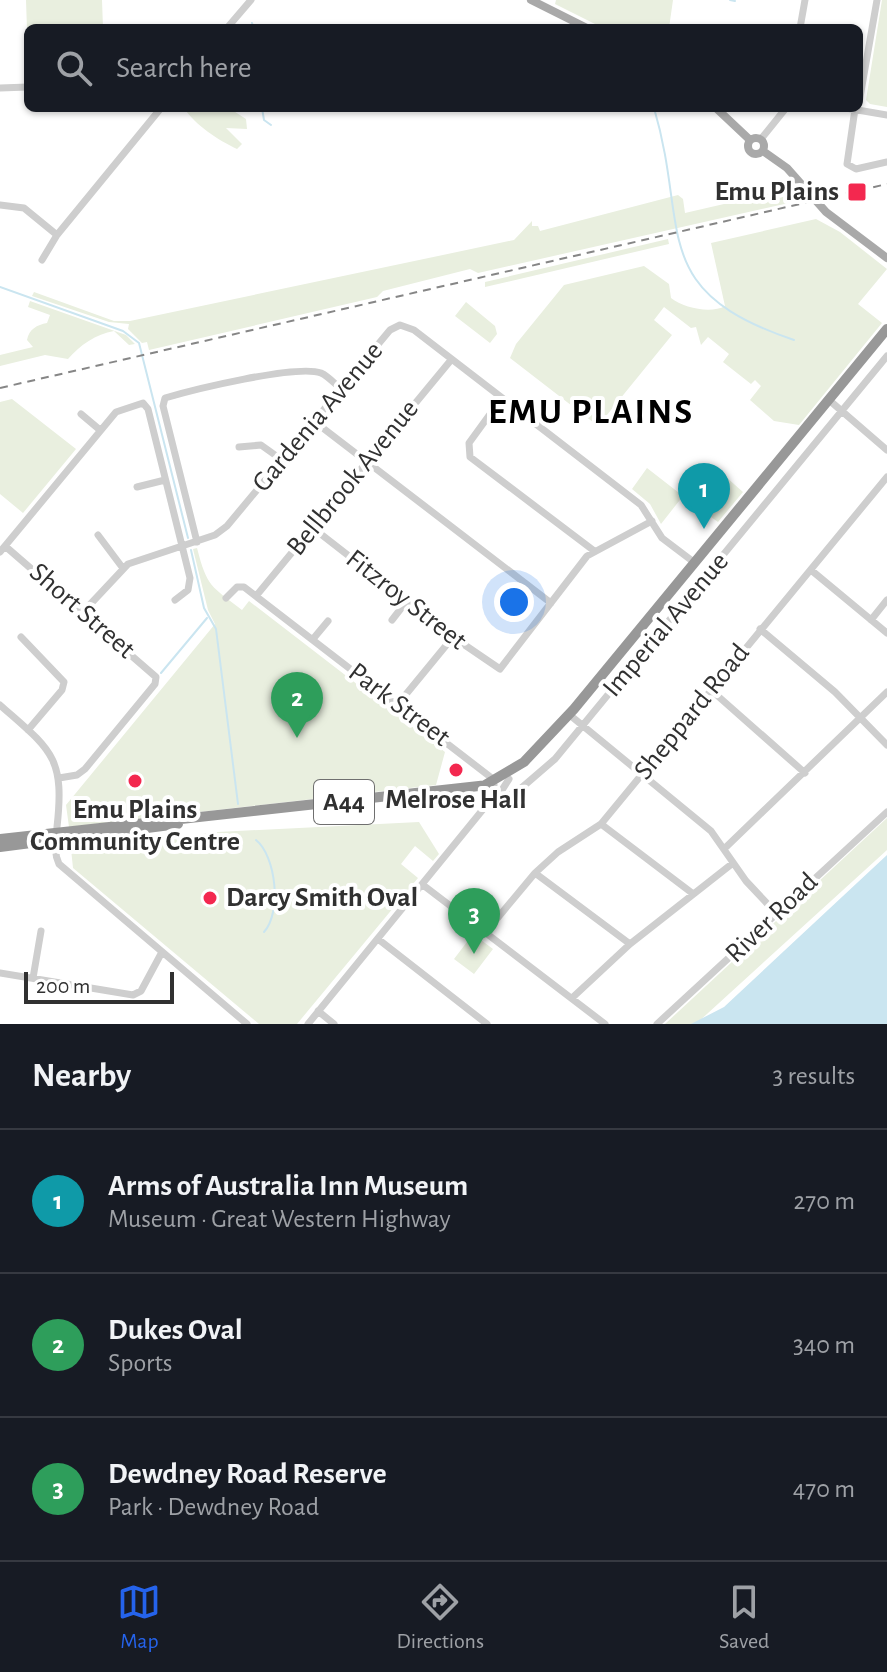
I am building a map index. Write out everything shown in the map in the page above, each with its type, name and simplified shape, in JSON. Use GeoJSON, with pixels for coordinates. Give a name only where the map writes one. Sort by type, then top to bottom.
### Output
{"type":"FeatureCollection","features":[{"type":"Feature","properties":{"kind":"highway","name":"A44"},"geometry":{"type":"LineString","coordinates":[[0,839],[157,828],[204,818],[509,779],[531,762],[887,329]]}},
{"type":"Feature","properties":{"kind":"highway","name":"A44"},"geometry":{"type":"LineString","coordinates":[[491,783],[524,762],[572,712]]}},
{"type":"Feature","properties":{"kind":"highway","name":"A44"},"geometry":{"type":"LineString","coordinates":[[0,847],[56,837]]}},
{"type":"Feature","properties":{"kind":"main road"},"geometry":{"type":"LineString","coordinates":[[531,0],[548,4],[580,24]]}},
{"type":"Feature","properties":{"kind":"main road"},"geometry":{"type":"LineString","coordinates":[[720,112],[750,140],[751,152],[763,151],[787,168],[826,212],[887,258]]}},
{"type":"Feature","properties":{"kind":"main road"},"geometry":{"type":"LineString","coordinates":[[750,140],[761,139],[763,151]]}},
{"type":"Feature","properties":{"kind":"street"},"geometry":{"type":"LineString","coordinates":[[230,24],[251,0]]}},
{"type":"Feature","properties":{"kind":"street"},"geometry":{"type":"LineString","coordinates":[[801,24],[805,0]]}},
{"type":"Feature","properties":{"kind":"street"},"geometry":{"type":"LineString","coordinates":[[863,69],[877,0]]}},
{"type":"Feature","properties":{"kind":"street"},"geometry":{"type":"LineString","coordinates":[[0,88],[24,87]]}},
{"type":"Feature","properties":{"kind":"street"},"geometry":{"type":"LineString","coordinates":[[863,110],[887,115]]}},
{"type":"Feature","properties":{"kind":"street"},"geometry":{"type":"LineString","coordinates":[[42,260],[57,235],[158,112]]}},
{"type":"Feature","properties":{"kind":"street"},"geometry":{"type":"LineString","coordinates":[[761,139],[783,112]]}},
{"type":"Feature","properties":{"kind":"street"},"geometry":{"type":"LineString","coordinates":[[855,112],[848,166],[856,169],[887,162]]}},
{"type":"Feature","properties":{"kind":"street"},"geometry":{"type":"LineString","coordinates":[[0,205],[24,208],[57,235]]}},
{"type":"Feature","properties":{"kind":"street","name":"Gardenia Avenue"},"geometry":{"type":"LineString","coordinates":[[83,612],[122,567],[197,542],[227,526],[390,330],[397,326],[414,330],[641,505],[666,541],[695,563]]}},
{"type":"Feature","properties":{"kind":"street","name":"Imperial Avenue"},"geometry":{"type":"LineString","coordinates":[[492,806],[536,777],[583,725],[887,356]]}},
{"type":"Feature","properties":{"kind":"street","name":"Bellbrook Avenue"},"geometry":{"type":"LineString","coordinates":[[256,596],[451,360]]}},
{"type":"Feature","properties":{"kind":"street"},"geometry":{"type":"LineString","coordinates":[[197,542],[163,406],[165,398],[265,376],[313,372],[324,375],[341,389]]}},
{"type":"Feature","properties":{"kind":"street"},"geometry":{"type":"LineString","coordinates":[[501,399],[469,443],[470,457],[593,550]]}},
{"type":"Feature","properties":{"kind":"street"},"geometry":{"type":"LineString","coordinates":[[829,400],[887,450]]}},
{"type":"Feature","properties":{"kind":"street"},"geometry":{"type":"LineString","coordinates":[[3,549],[100,430],[119,410],[141,403],[148,409],[190,583],[187,591],[175,600]]}},
{"type":"Feature","properties":{"kind":"street"},"geometry":{"type":"LineString","coordinates":[[81,414],[100,430]]}},
{"type":"Feature","properties":{"kind":"street"},"geometry":{"type":"LineString","coordinates":[[315,422],[551,603],[593,550],[652,521]]}},
{"type":"Feature","properties":{"kind":"street"},"geometry":{"type":"LineString","coordinates":[[239,447],[261,445],[282,460]]}},
{"type":"Feature","properties":{"kind":"street","name":"Sheppard Road"},"geometry":{"type":"LineString","coordinates":[[485,933],[535,873],[558,852],[601,824],[887,477]]}},
{"type":"Feature","properties":{"kind":"street"},"geometry":{"type":"LineString","coordinates":[[137,487],[165,480]]}},
{"type":"Feature","properties":{"kind":"street","name":"Fitzroy Street"},"geometry":{"type":"LineString","coordinates":[[313,528],[494,668],[502,669],[551,603]]}},
{"type":"Feature","properties":{"kind":"street"},"geometry":{"type":"LineString","coordinates":[[98,535],[122,567]]}},
{"type":"Feature","properties":{"kind":"street","name":"Short Street"},"geometry":{"type":"LineString","coordinates":[[3,549],[83,612],[156,678],[85,769],[77,775],[59,778]]}},
{"type":"Feature","properties":{"kind":"street"},"geometry":{"type":"LineString","coordinates":[[811,570],[887,633]]}},
{"type":"Feature","properties":{"kind":"street"},"geometry":{"type":"LineString","coordinates":[[226,598],[238,586],[256,596]]}},
{"type":"Feature","properties":{"kind":"street","name":"Park Street"},"geometry":{"type":"LineString","coordinates":[[256,596],[398,704],[491,783]]}},
{"type":"Feature","properties":{"kind":"street"},"geometry":{"type":"LineString","coordinates":[[871,620],[887,600]]}},
{"type":"Feature","properties":{"kind":"street"},"geometry":{"type":"LineString","coordinates":[[392,620],[406,602]]}},
{"type":"Feature","properties":{"kind":"street"},"geometry":{"type":"LineString","coordinates":[[313,639],[328,621]]}},
{"type":"Feature","properties":{"kind":"street"},"geometry":{"type":"LineString","coordinates":[[760,629],[861,718],[887,745]]}},
{"type":"Feature","properties":{"kind":"street"},"geometry":{"type":"LineString","coordinates":[[21,637],[64,684],[28,730]]}},
{"type":"Feature","properties":{"kind":"street"},"geometry":{"type":"LineString","coordinates":[[398,704],[453,637]]}},
{"type":"Feature","properties":{"kind":"street"},"geometry":{"type":"LineString","coordinates":[[711,690],[805,773]]}},
{"type":"Feature","properties":{"kind":"street"},"geometry":{"type":"LineString","coordinates":[[724,849],[887,692]]}},
{"type":"Feature","properties":{"kind":"street"},"geometry":{"type":"LineString","coordinates":[[0,705],[54,757],[59,778],[55,854],[62,867],[247,1024]]}},
{"type":"Feature","properties":{"kind":"street"},"geometry":{"type":"LineString","coordinates":[[572,712],[583,725],[711,831],[733,863],[776,913]]}},
{"type":"Feature","properties":{"kind":"street"},"geometry":{"type":"LineString","coordinates":[[471,825],[492,806],[509,779]]}},
{"type":"Feature","properties":{"kind":"street"},"geometry":{"type":"LineString","coordinates":[[308,1024],[493,797],[491,783]]}},
{"type":"Feature","properties":{"kind":"street","name":"River Road"},"geometry":{"type":"LineString","coordinates":[[657,1024],[739,952],[776,913],[887,812]]}},
{"type":"Feature","properties":{"kind":"street"},"geometry":{"type":"LineString","coordinates":[[601,824],[692,893]]}},
{"type":"Feature","properties":{"kind":"street"},"geometry":{"type":"LineString","coordinates":[[572,998],[630,944],[733,863]]}},
{"type":"Feature","properties":{"kind":"street"},"geometry":{"type":"LineString","coordinates":[[535,873],[630,944]]}},
{"type":"Feature","properties":{"kind":"street"},"geometry":{"type":"LineString","coordinates":[[423,885],[605,1024]]}},
{"type":"Feature","properties":{"kind":"street"},"geometry":{"type":"LineString","coordinates":[[33,978],[41,931]]}},
{"type":"Feature","properties":{"kind":"street"},"geometry":{"type":"LineString","coordinates":[[378,939],[487,1024]]}},
{"type":"Feature","properties":{"kind":"street"},"geometry":{"type":"LineString","coordinates":[[0,973],[136,995],[162,952]]}},
{"type":"Feature","properties":{"kind":"street"},"geometry":{"type":"LineString","coordinates":[[318,1011],[334,1024]]}},
{"type":"Feature","properties":{"kind":"green space"},"geometry":{"type":"Polygon","coordinates":[[[26,0],[102,0],[103,24],[27,24],[26,0]]]}},
{"type":"Feature","properties":{"kind":"green space"},"geometry":{"type":"Polygon","coordinates":[[[556,0],[673,0],[670,24],[595,24],[555,4],[556,0]]]}},
{"type":"Feature","properties":{"kind":"green space"},"geometry":{"type":"Polygon","coordinates":[[[882,0],[887,0],[887,107],[870,104],[866,100],[882,0]]]}},
{"type":"Feature","properties":{"kind":"green space"},"geometry":{"type":"Polygon","coordinates":[[[187,112],[235,112],[246,119],[247,129],[226,128],[242,144],[237,149],[194,120],[187,112]]]}},
{"type":"Feature","properties":{"kind":"green space"},"geometry":{"type":"Polygon","coordinates":[[[771,193],[792,194],[802,200],[478,273],[470,269],[383,291],[377,297],[149,350],[147,342],[142,343],[128,329],[129,324],[109,322],[32,296],[34,292],[114,321],[130,321],[514,240],[532,221],[532,226],[538,226],[540,231],[678,195],[683,199],[685,213],[771,193]]]}},
{"type":"Feature","properties":{"kind":"green space"},"geometry":{"type":"Polygon","coordinates":[[[816,219],[840,232],[887,269],[858,304],[882,323],[799,425],[774,421],[750,400],[761,386],[755,380],[751,384],[723,362],[729,354],[708,337],[701,345],[696,327],[691,328],[664,307],[654,320],[672,335],[598,426],[510,358],[516,344],[564,285],[644,266],[669,284],[671,298],[676,302],[712,310],[725,306],[711,243],[816,219]]]}},
{"type":"Feature","properties":{"kind":"green space"},"geometry":{"type":"Polygon","coordinates":[[[668,239],[669,244],[485,287],[485,282],[668,239]]]}},
{"type":"Feature","properties":{"kind":"green space"},"geometry":{"type":"Polygon","coordinates":[[[30,301],[126,335],[135,344],[129,345],[114,331],[89,341],[68,359],[45,355],[0,366],[0,355],[33,347],[27,340],[30,333],[37,326],[47,323],[50,315],[28,307],[30,301]]]}},
{"type":"Feature","properties":{"kind":"green space"},"geometry":{"type":"Polygon","coordinates":[[[466,302],[495,326],[497,334],[490,343],[455,316],[466,302]]]}},
{"type":"Feature","properties":{"kind":"green space"},"geometry":{"type":"Polygon","coordinates":[[[12,399],[76,449],[23,513],[0,494],[0,402],[12,399]]]}},
{"type":"Feature","properties":{"kind":"green space"},"geometry":{"type":"Polygon","coordinates":[[[647,468],[683,496],[661,524],[650,504],[632,489],[647,468]]]}},
{"type":"Feature","properties":{"kind":"green space"},"geometry":{"type":"Polygon","coordinates":[[[726,477],[743,492],[718,522],[700,509],[726,477]]]}},
{"type":"Feature","properties":{"kind":"green space"},"geometry":{"type":"Polygon","coordinates":[[[197,548],[207,578],[223,596],[242,610],[249,601],[445,752],[436,785],[69,827],[66,805],[215,624],[208,610],[193,549],[197,548]]]}},
{"type":"Feature","properties":{"kind":"green space"},"geometry":{"type":"Polygon","coordinates":[[[887,818],[887,850],[696,1024],[665,1024],[887,818]]]}},
{"type":"Feature","properties":{"kind":"green space"},"geometry":{"type":"Polygon","coordinates":[[[419,822],[439,854],[433,861],[415,846],[401,864],[418,878],[297,1024],[259,1024],[73,868],[71,849],[218,832],[419,822]]]}},
{"type":"Feature","properties":{"kind":"green space"},"geometry":{"type":"Polygon","coordinates":[[[473,934],[493,949],[474,974],[454,959],[473,934]]]}},
{"type":"Feature","properties":{"kind":"water"},"geometry":{"type":"Polygon","coordinates":[[[887,855],[887,1024],[691,1024],[724,1007],[887,855]]]}},
{"type":"Feature","properties":{"kind":"waterway"},"geometry":{"type":"LineString","coordinates":[[730,0],[735,1]]}},
{"type":"Feature","properties":{"kind":"waterway"},"geometry":{"type":"LineString","coordinates":[[263,112],[264,120],[271,125]]}},
{"type":"Feature","properties":{"kind":"waterway"},"geometry":{"type":"LineString","coordinates":[[655,112],[675,222],[682,251],[694,277],[715,300],[747,321],[794,340]]}},
{"type":"Feature","properties":{"kind":"waterway"},"geometry":{"type":"LineString","coordinates":[[0,287],[123,331],[139,343],[188,538]]}},
{"type":"Feature","properties":{"kind":"waterway"},"geometry":{"type":"LineString","coordinates":[[191,550],[204,608],[216,629],[238,804]]}},
{"type":"Feature","properties":{"kind":"waterway"},"geometry":{"type":"LineString","coordinates":[[161,673],[207,618]]}},
{"type":"Feature","properties":{"kind":"waterway"},"geometry":{"type":"LineString","coordinates":[[256,840],[268,858],[274,884],[273,911],[264,932]]}},
{"type":"Feature","properties":{"kind":"railway"},"geometry":{"type":"LineString","coordinates":[[0,388],[887,184]]}},
{"type":"Feature","properties":{"kind":"place","name":"Emu Plains"},"geometry":{"type":"Point","coordinates":[857,192]}},
{"type":"Feature","properties":{"kind":"place","name":"Arms of Australia Inn Museum"},"geometry":{"type":"Point","coordinates":[704,529]}},
{"type":"Feature","properties":{"kind":"place","name":"Dukes Oval"},"geometry":{"type":"Point","coordinates":[297,738]}},
{"type":"Feature","properties":{"kind":"place","name":"Melrose Hall"},"geometry":{"type":"Point","coordinates":[456,770]}},
{"type":"Feature","properties":{"kind":"place","name":"Emu Plains Community Centre"},"geometry":{"type":"Point","coordinates":[135,781]}},
{"type":"Feature","properties":{"kind":"place","name":"Darcy Smith Oval"},"geometry":{"type":"Point","coordinates":[210,898]}},
{"type":"Feature","properties":{"kind":"place","name":"Dewdney Road Reserve"},"geometry":{"type":"Point","coordinates":[474,954]}},
{"type":"Feature","properties":{"kind":"district","name":"EMU PLAINS"},"geometry":{"type":"Point","coordinates":[591,412]}}]}
